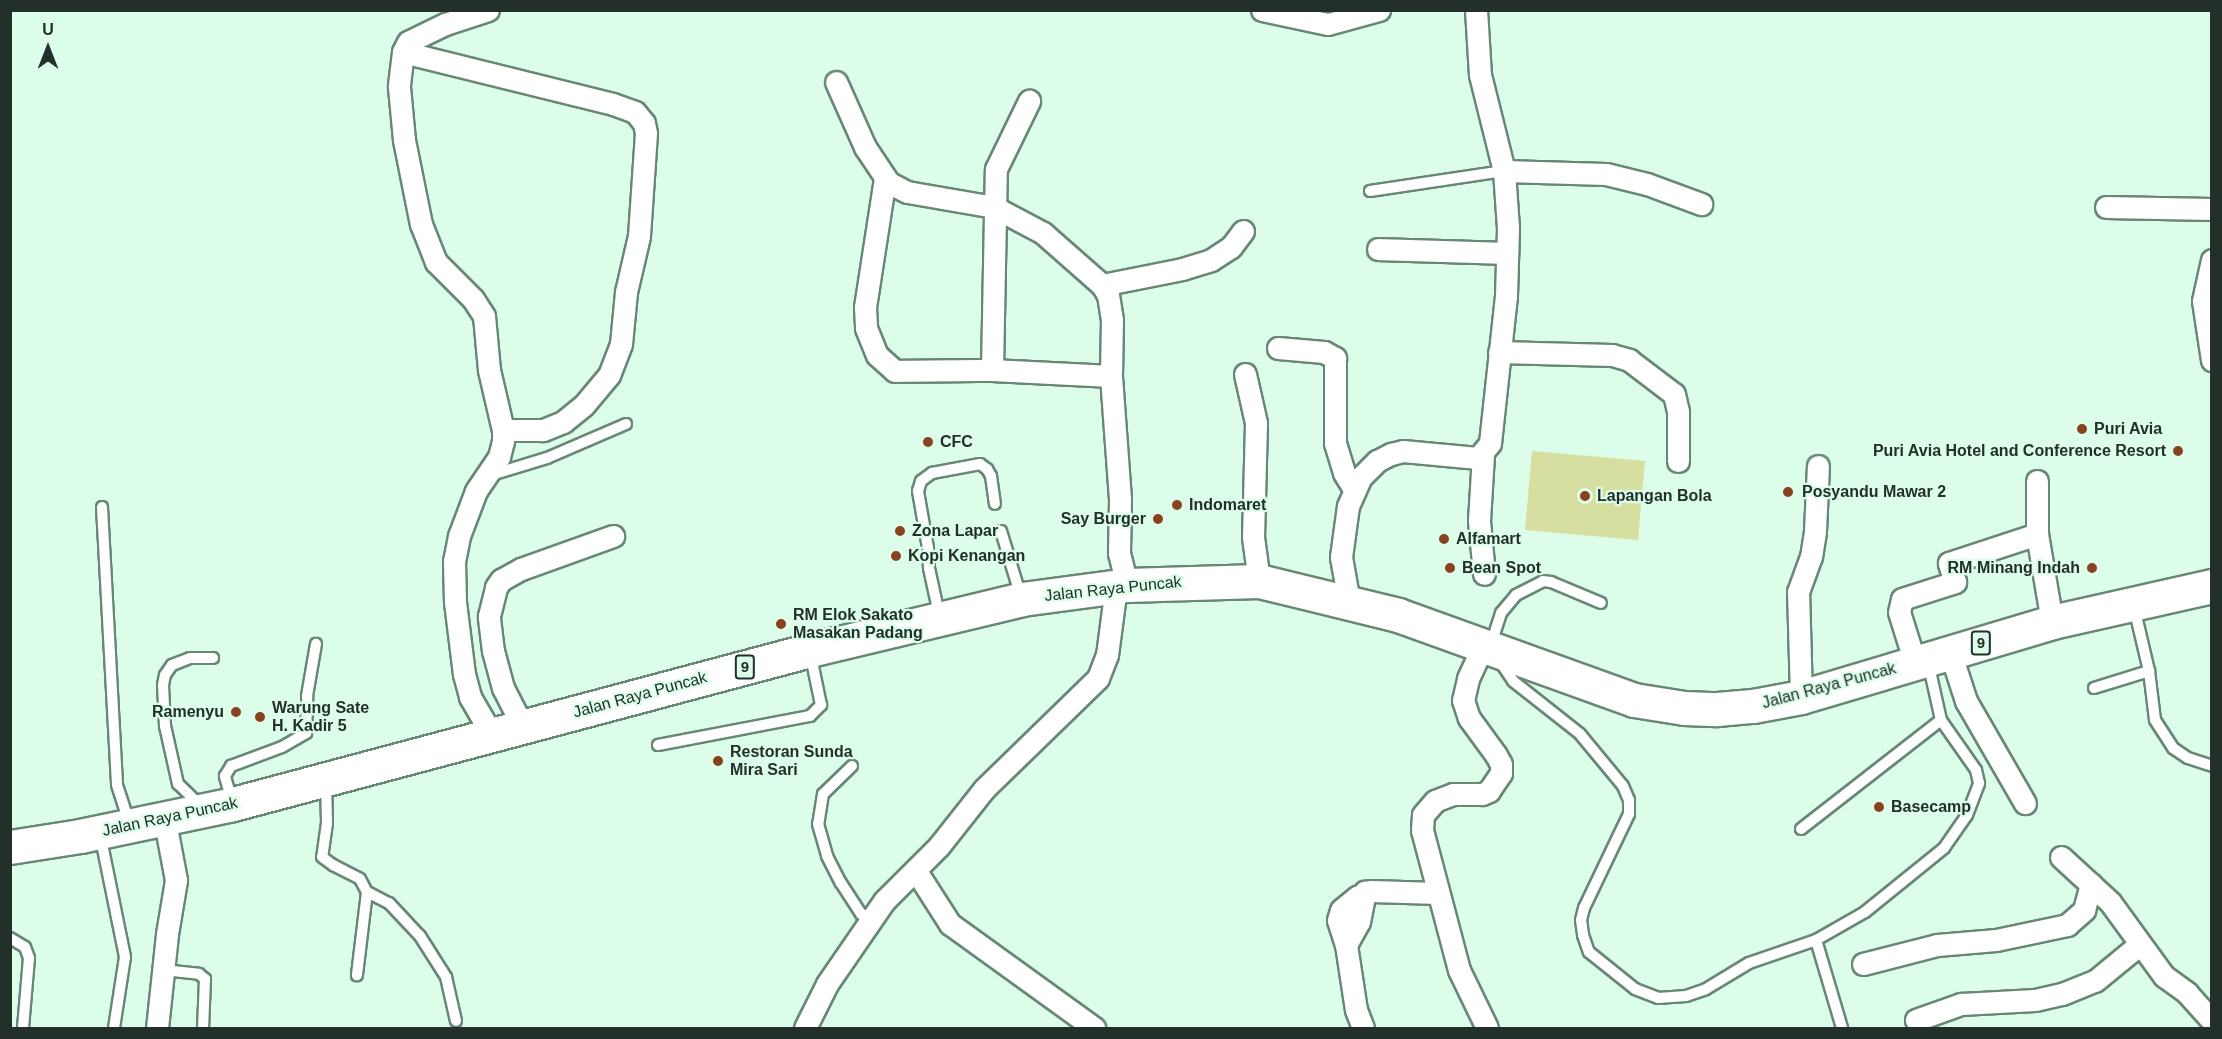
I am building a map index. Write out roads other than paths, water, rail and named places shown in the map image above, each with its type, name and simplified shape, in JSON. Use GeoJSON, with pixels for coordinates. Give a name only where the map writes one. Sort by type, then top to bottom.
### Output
{"type":"FeatureCollection","features":[{"type":"Feature","properties":{"kind":"highway","name":"Jalan Raya Puncak"},"geometry":{"type":"LineString","coordinates":[[10,847],[172,818],[220,807],[810,650],[1022,599],[1127,585],[1259,581],[1398,615],[1487,645],[1634,700],[1684,708],[1753,706],[1801,697],[1933,663],[2052,622],[2211,586]]}},
{"type":"Feature","properties":{"kind":"street"},"geometry":{"type":"LineString","coordinates":[[488,10],[415,37],[403,52],[399,87],[404,140],[420,224],[436,262],[473,300],[484,316],[489,370],[503,430],[499,457],[476,491],[459,536],[454,561],[454,586],[464,674],[470,697],[492,735]]}},
{"type":"Feature","properties":{"kind":"street"},"geometry":{"type":"LineString","coordinates":[[1262,10],[1328,24],[1378,10]]}},
{"type":"Feature","properties":{"kind":"street"},"geometry":{"type":"LineString","coordinates":[[1476,10],[1480,75],[1504,171],[1508,228],[1506,296],[1490,443],[1483,455],[1479,520],[1484,574]]}},
{"type":"Feature","properties":{"kind":"street"},"geometry":{"type":"LineString","coordinates":[[403,52],[613,104],[635,112],[644,123],[646,142],[639,236],[626,292],[621,344],[609,375],[584,405],[563,422],[543,430],[503,430]]}},
{"type":"Feature","properties":{"kind":"street"},"geometry":{"type":"LineString","coordinates":[[806,1028],[827,984],[884,901],[916,871],[984,789],[1098,678],[1107,655],[1115,594],[1127,585],[1119,554],[1120,500],[1111,376],[1112,320],[1108,295],[1102,285],[1043,233],[994,207],[907,192],[896,188],[885,178],[864,147],[836,82]]}},
{"type":"Feature","properties":{"kind":"street"},"geometry":{"type":"LineString","coordinates":[[993,370],[996,170],[1029,101]]}},
{"type":"Feature","properties":{"kind":"street"},"geometry":{"type":"LineString","coordinates":[[1504,171],[1606,174],[1647,184],[1701,204]]}},
{"type":"Feature","properties":{"kind":"street"},"geometry":{"type":"LineString","coordinates":[[885,178],[864,307],[868,336],[877,355],[895,371],[993,370],[1111,376]]}},
{"type":"Feature","properties":{"kind":"street"},"geometry":{"type":"LineString","coordinates":[[2106,207],[2211,209]]}},
{"type":"Feature","properties":{"kind":"street"},"geometry":{"type":"LineString","coordinates":[[1102,285],[1182,269],[1211,260],[1231,247],[1243,231]]}},
{"type":"Feature","properties":{"kind":"street"},"geometry":{"type":"LineString","coordinates":[[1378,249],[1506,253]]}},
{"type":"Feature","properties":{"kind":"street"},"geometry":{"type":"LineString","coordinates":[[2211,260],[2203,300],[2211,360]]}},
{"type":"Feature","properties":{"kind":"street"},"geometry":{"type":"LineString","coordinates":[[1278,348],[1324,352],[1335,358],[1335,443],[1344,473],[1354,489]]}},
{"type":"Feature","properties":{"kind":"street"},"geometry":{"type":"LineString","coordinates":[[1499,352],[1612,355],[1629,360],[1674,394],[1677,411],[1677,461]]}},
{"type":"Feature","properties":{"kind":"street"},"geometry":{"type":"LineString","coordinates":[[1245,374],[1256,423],[1253,537],[1259,581]]}},
{"type":"Feature","properties":{"kind":"street"},"geometry":{"type":"LineString","coordinates":[[1349,602],[1341,557],[1348,506],[1361,477],[1377,461],[1403,451],[1461,458],[1478,458],[1483,455]]}},
{"type":"Feature","properties":{"kind":"street"},"geometry":{"type":"LineString","coordinates":[[1801,697],[1798,592],[1811,557],[1815,531],[1818,466]]}},
{"type":"Feature","properties":{"kind":"street"},"geometry":{"type":"LineString","coordinates":[[2037,482],[2037,534],[2052,622]]}},
{"type":"Feature","properties":{"kind":"street"},"geometry":{"type":"LineString","coordinates":[[2025,803],[1966,701],[1933,663],[1899,612],[1902,599],[1955,582],[1949,563],[2037,534]]}},
{"type":"Feature","properties":{"kind":"street"},"geometry":{"type":"LineString","coordinates":[[523,727],[503,688],[493,651],[489,616],[496,587],[501,580],[521,569],[613,536]]}},
{"type":"Feature","properties":{"kind":"street"},"geometry":{"type":"LineString","coordinates":[[1487,645],[1468,679],[1463,700],[1469,718],[1501,764],[1501,773],[1490,791],[1482,794],[1446,796],[1428,807],[1423,815],[1424,845],[1459,970],[1487,1029]]}},
{"type":"Feature","properties":{"kind":"street"},"geometry":{"type":"LineString","coordinates":[[157,1029],[176,880],[166,827],[172,818]]}},
{"type":"Feature","properties":{"kind":"street"},"geometry":{"type":"LineString","coordinates":[[2061,857],[2110,902],[2164,976],[2187,993],[2211,1020]]}},
{"type":"Feature","properties":{"kind":"street"},"geometry":{"type":"LineString","coordinates":[[916,871],[950,924],[1094,1029]]}},
{"type":"Feature","properties":{"kind":"street"},"geometry":{"type":"LineString","coordinates":[[1863,964],[1937,945],[1996,940],[2067,924],[2076,919],[2084,910],[2091,884]]}},
{"type":"Feature","properties":{"kind":"street"},"geometry":{"type":"LineString","coordinates":[[1363,1029],[1356,1010],[1346,945],[1338,920],[1339,915],[1347,905],[1365,892],[1437,893]]}},
{"type":"Feature","properties":{"kind":"street"},"geometry":{"type":"LineString","coordinates":[[1917,1020],[1961,1004],[2035,1000],[2062,994],[2095,981],[2140,944]]}},
{"type":"Feature","properties":{"kind":"lane"},"geometry":{"type":"LineString","coordinates":[[1370,190],[1504,171]]}},
{"type":"Feature","properties":{"kind":"lane"},"geometry":{"type":"LineString","coordinates":[[487,476],[547,458],[626,424]]}},
{"type":"Feature","properties":{"kind":"lane"},"geometry":{"type":"LineString","coordinates":[[940,620],[929,568],[928,548],[918,491],[921,482],[932,473],[980,464],[991,476],[995,504]]}},
{"type":"Feature","properties":{"kind":"lane"},"geometry":{"type":"LineString","coordinates":[[102,507],[117,785],[114,829],[125,957],[114,1029]]}},
{"type":"Feature","properties":{"kind":"lane"},"geometry":{"type":"LineString","coordinates":[[1001,531],[1022,599]]}},
{"type":"Feature","properties":{"kind":"lane"},"geometry":{"type":"LineString","coordinates":[[1601,603],[1544,581],[1516,595],[1501,612],[1487,645],[1513,681],[1580,734],[1623,786],[1629,800],[1629,814],[1584,908],[1581,920],[1589,952],[1635,989],[1658,998],[1686,996],[1706,989],[1749,963],[1816,940],[1865,912],[1944,848],[1967,814],[1977,791],[1978,777],[1941,720],[1933,663]]}},
{"type":"Feature","properties":{"kind":"lane"},"geometry":{"type":"LineString","coordinates":[[2133,603],[2149,670],[2156,720],[2165,739],[2188,758],[2211,766]]}},
{"type":"Feature","properties":{"kind":"lane"},"geometry":{"type":"LineString","coordinates":[[213,658],[190,658],[172,665],[165,675],[163,685],[165,726],[178,784],[220,807],[225,776],[231,766],[282,747],[306,733],[307,696],[316,644]]}},
{"type":"Feature","properties":{"kind":"lane"},"geometry":{"type":"LineString","coordinates":[[658,745],[810,716],[821,705],[810,650]]}},
{"type":"Feature","properties":{"kind":"lane"},"geometry":{"type":"LineString","coordinates":[[2094,688],[2149,670]]}},
{"type":"Feature","properties":{"kind":"lane"},"geometry":{"type":"LineString","coordinates":[[1801,829],[1941,720]]}},
{"type":"Feature","properties":{"kind":"lane"},"geometry":{"type":"LineString","coordinates":[[852,766],[823,795],[818,824],[826,856],[842,884],[861,914],[873,917]]}},
{"type":"Feature","properties":{"kind":"lane"},"geometry":{"type":"LineString","coordinates":[[334,777],[326,782],[327,823],[322,857],[333,866],[360,879],[367,892],[389,903],[410,924],[446,977],[456,1021]]}},
{"type":"Feature","properties":{"kind":"lane"},"geometry":{"type":"LineString","coordinates":[[357,975],[367,892]]}},
{"type":"Feature","properties":{"kind":"lane"},"geometry":{"type":"LineString","coordinates":[[10,938],[25,947],[29,958],[23,1029]]}},
{"type":"Feature","properties":{"kind":"lane"},"geometry":{"type":"LineString","coordinates":[[1816,940],[1842,1029]]}},
{"type":"Feature","properties":{"kind":"lane"},"geometry":{"type":"LineString","coordinates":[[163,970],[199,974],[205,979],[203,1029]]}},
{"type":"Feature","properties":{"kind":"place","name":"Puri Avia"},"geometry":{"type":"Point","coordinates":[2082,429]}},
{"type":"Feature","properties":{"kind":"place","name":"CFC"},"geometry":{"type":"Point","coordinates":[928,442]}},
{"type":"Feature","properties":{"kind":"place","name":"Puri Avia Hotel and Conference Resort"},"geometry":{"type":"Point","coordinates":[2178,451]}},
{"type":"Feature","properties":{"kind":"place","name":"Posyandu Mawar 2"},"geometry":{"type":"Point","coordinates":[1788,492]}},
{"type":"Feature","properties":{"kind":"place","name":"Lapangan Bola"},"geometry":{"type":"Point","coordinates":[1585,496]}},
{"type":"Feature","properties":{"kind":"place","name":"Indomaret"},"geometry":{"type":"Point","coordinates":[1177,505]}},
{"type":"Feature","properties":{"kind":"place","name":"Say Burger"},"geometry":{"type":"Point","coordinates":[1158,519]}},
{"type":"Feature","properties":{"kind":"place","name":"Zona Lapar"},"geometry":{"type":"Point","coordinates":[900,531]}},
{"type":"Feature","properties":{"kind":"place","name":"Alfamart"},"geometry":{"type":"Point","coordinates":[1444,539]}},
{"type":"Feature","properties":{"kind":"place","name":"Kopi Kenangan"},"geometry":{"type":"Point","coordinates":[896,556]}},
{"type":"Feature","properties":{"kind":"place","name":"Bean Spot"},"geometry":{"type":"Point","coordinates":[1450,568]}},
{"type":"Feature","properties":{"kind":"place","name":"RM Minang Indah"},"geometry":{"type":"Point","coordinates":[2092,568]}},
{"type":"Feature","properties":{"kind":"place","name":"RM Elok Sakato Masakan Padang"},"geometry":{"type":"Point","coordinates":[781,624]}},
{"type":"Feature","properties":{"kind":"place","name":"Ramenyu"},"geometry":{"type":"Point","coordinates":[236,712]}},
{"type":"Feature","properties":{"kind":"place","name":"Warung Sate H. Kadir 5"},"geometry":{"type":"Point","coordinates":[260,717]}},
{"type":"Feature","properties":{"kind":"place","name":"Restoran Sunda Mira Sari"},"geometry":{"type":"Point","coordinates":[718,761]}},
{"type":"Feature","properties":{"kind":"place","name":"Basecamp"},"geometry":{"type":"Point","coordinates":[1879,807]}}]}
